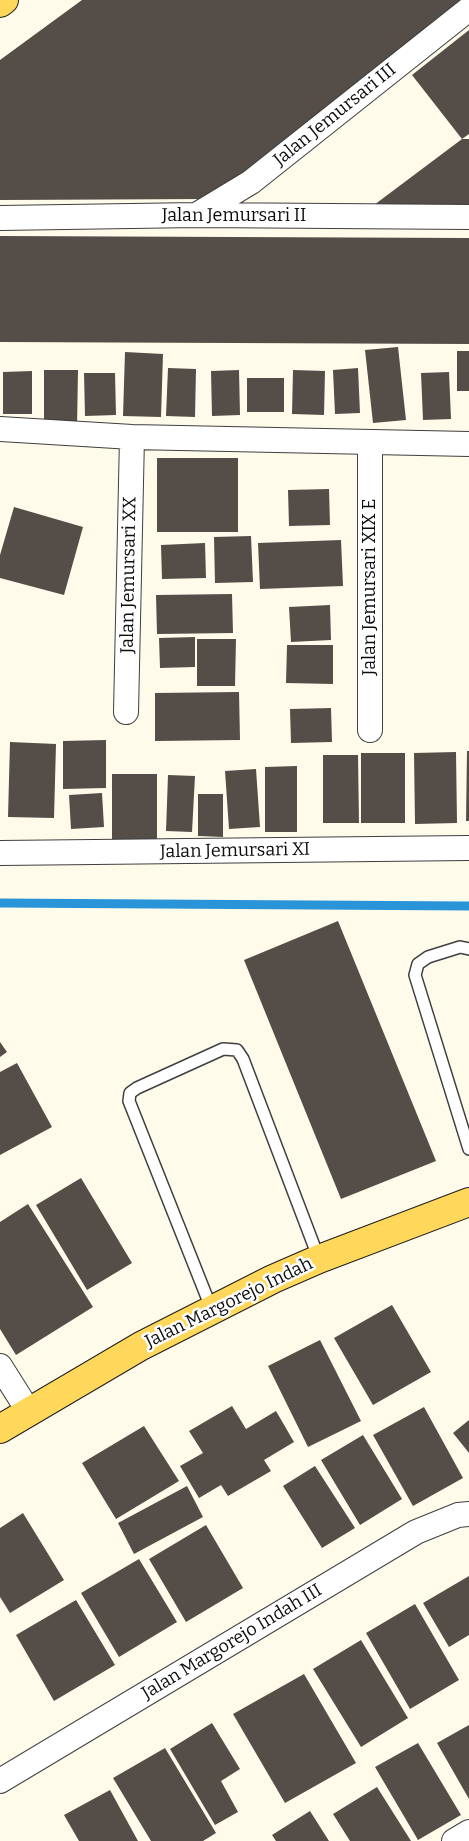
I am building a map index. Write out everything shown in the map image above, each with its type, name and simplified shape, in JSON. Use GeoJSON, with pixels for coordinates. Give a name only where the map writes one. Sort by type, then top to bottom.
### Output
{"type":"FeatureCollection","features":[{"type":"Feature","properties":{"kind":"main road"},"geometry":{"type":"LineString","coordinates":[[0,3],[4,0]]}},
{"type":"Feature","properties":{"kind":"main road","name":"Jalan Margorejo Indah"},"geometry":{"type":"LineString","coordinates":[[0,1428],[141,1346],[212,1310],[319,1259],[469,1202]]}},
{"type":"Feature","properties":{"kind":"street","name":"Jalan Jemursari III"},"geometry":{"type":"LineString","coordinates":[[197,215],[251,182],[469,9]]}},
{"type":"Feature","properties":{"kind":"street","name":"Jalan Jemursari II"},"geometry":{"type":"LineString","coordinates":[[0,218],[197,215],[469,217]]}},
{"type":"Feature","properties":{"kind":"street"},"geometry":{"type":"LineString","coordinates":[[0,430],[132,437],[469,444]]}},
{"type":"Feature","properties":{"kind":"street","name":"Jalan Jemursari XX"},"geometry":{"type":"LineString","coordinates":[[126,712],[132,437]]}},
{"type":"Feature","properties":{"kind":"street","name":"Jalan Jemursari XIX E"},"geometry":{"type":"LineString","coordinates":[[370,443],[370,730]]}},
{"type":"Feature","properties":{"kind":"street","name":"Jalan Jemursari XI"},"geometry":{"type":"LineString","coordinates":[[0,853],[469,848]]}},
{"type":"Feature","properties":{"kind":"street"},"geometry":{"type":"LineString","coordinates":[[0,1366],[29,1412]]}},
{"type":"Feature","properties":{"kind":"street","name":"Jalan Margorejo Indah III"},"geometry":{"type":"LineString","coordinates":[[0,1781],[416,1532],[458,1516],[469,1514]]}},
{"type":"Feature","properties":{"kind":"street"},"geometry":{"type":"LineString","coordinates":[[454,1841],[469,1832]]}},
{"type":"Feature","properties":{"kind":"lane"},"geometry":{"type":"LineString","coordinates":[[469,949],[460,947],[428,957],[418,964],[415,975],[469,1150]]}},
{"type":"Feature","properties":{"kind":"lane"},"geometry":{"type":"LineString","coordinates":[[212,1310],[129,1101],[130,1093],[137,1088],[223,1049],[238,1050],[319,1259]]}},
{"type":"Feature","properties":{"kind":"building"},"geometry":{"type":"Polygon","coordinates":[[[82,0],[466,0],[351,87],[281,145],[208,199],[0,200],[0,60],[82,0]]]}},
{"type":"Feature","properties":{"kind":"building"},"geometry":{"type":"Polygon","coordinates":[[[469,30],[469,134],[462,139],[412,75],[469,30]]]}},
{"type":"Feature","properties":{"kind":"building"},"geometry":{"type":"Polygon","coordinates":[[[462,139],[469,139],[469,210],[370,208],[462,139]]]}},
{"type":"Feature","properties":{"kind":"building"},"geometry":{"type":"Polygon","coordinates":[[[0,236],[469,238],[469,344],[0,342],[0,236]]]}},
{"type":"Feature","properties":{"kind":"building"},"geometry":{"type":"Polygon","coordinates":[[[398,347],[406,420],[373,423],[365,350],[398,347]]]}},
{"type":"Feature","properties":{"kind":"building"},"geometry":{"type":"Polygon","coordinates":[[[457,351],[469,351],[469,391],[457,391],[457,351]]]}},
{"type":"Feature","properties":{"kind":"building"},"geometry":{"type":"Polygon","coordinates":[[[125,352],[163,354],[161,417],[123,416],[125,352]]]}},
{"type":"Feature","properties":{"kind":"building"},"geometry":{"type":"Polygon","coordinates":[[[168,368],[196,369],[195,417],[166,416],[168,368]]]}},
{"type":"Feature","properties":{"kind":"building"},"geometry":{"type":"Polygon","coordinates":[[[358,368],[360,413],[335,414],[333,370],[358,368]]]}},
{"type":"Feature","properties":{"kind":"building"},"geometry":{"type":"Polygon","coordinates":[[[44,370],[78,370],[77,428],[44,426],[44,370]]]}},
{"type":"Feature","properties":{"kind":"building"},"geometry":{"type":"Polygon","coordinates":[[[239,370],[240,415],[212,416],[211,371],[239,370]]]}},
{"type":"Feature","properties":{"kind":"building"},"geometry":{"type":"Polygon","coordinates":[[[293,370],[325,371],[324,415],[292,414],[293,370]]]}},
{"type":"Feature","properties":{"kind":"building"},"geometry":{"type":"Polygon","coordinates":[[[32,371],[32,414],[3,414],[3,372],[32,371]]]}},
{"type":"Feature","properties":{"kind":"building"},"geometry":{"type":"Polygon","coordinates":[[[449,372],[451,419],[423,420],[421,373],[449,372]]]}},
{"type":"Feature","properties":{"kind":"building"},"geometry":{"type":"Polygon","coordinates":[[[84,373],[115,373],[116,415],[85,416],[84,373]]]}},
{"type":"Feature","properties":{"kind":"building"},"geometry":{"type":"Polygon","coordinates":[[[247,378],[284,378],[284,412],[247,412],[247,378]]]}},
{"type":"Feature","properties":{"kind":"building"},"geometry":{"type":"Polygon","coordinates":[[[157,458],[238,458],[238,532],[157,532],[157,458]]]}},
{"type":"Feature","properties":{"kind":"building"},"geometry":{"type":"Polygon","coordinates":[[[329,489],[330,525],[289,526],[288,490],[329,489]]]}},
{"type":"Feature","properties":{"kind":"building"},"geometry":{"type":"Polygon","coordinates":[[[14,507],[83,527],[64,595],[0,578],[0,555],[14,507]]]}},
{"type":"Feature","properties":{"kind":"building"},"geometry":{"type":"Polygon","coordinates":[[[251,536],[253,582],[215,583],[214,537],[251,536]]]}},
{"type":"Feature","properties":{"kind":"building"},"geometry":{"type":"Polygon","coordinates":[[[341,540],[343,586],[260,589],[258,543],[341,540]]]}},
{"type":"Feature","properties":{"kind":"building"},"geometry":{"type":"Polygon","coordinates":[[[205,543],[206,578],[162,579],[161,545],[205,543]]]}},
{"type":"Feature","properties":{"kind":"building"},"geometry":{"type":"Polygon","coordinates":[[[232,594],[233,633],[157,634],[156,595],[232,594]]]}},
{"type":"Feature","properties":{"kind":"building"},"geometry":{"type":"Polygon","coordinates":[[[330,605],[331,640],[291,642],[289,607],[330,605]]]}},
{"type":"Feature","properties":{"kind":"building"},"geometry":{"type":"Polygon","coordinates":[[[195,637],[195,667],[160,668],[159,638],[195,637]]]}},
{"type":"Feature","properties":{"kind":"building"},"geometry":{"type":"Polygon","coordinates":[[[197,639],[236,639],[235,686],[197,686],[197,639]]]}},
{"type":"Feature","properties":{"kind":"building"},"geometry":{"type":"Polygon","coordinates":[[[287,645],[333,645],[333,684],[286,683],[287,645]]]}},
{"type":"Feature","properties":{"kind":"building"},"geometry":{"type":"Polygon","coordinates":[[[239,692],[240,740],[155,741],[155,693],[239,692]]]}},
{"type":"Feature","properties":{"kind":"building"},"geometry":{"type":"Polygon","coordinates":[[[331,708],[332,742],[291,743],[290,709],[331,708]]]}},
{"type":"Feature","properties":{"kind":"building"},"geometry":{"type":"Polygon","coordinates":[[[106,740],[106,788],[63,789],[63,741],[106,740]]]}},
{"type":"Feature","properties":{"kind":"building"},"geometry":{"type":"Polygon","coordinates":[[[10,742],[56,744],[54,818],[8,817],[10,742]]]}},
{"type":"Feature","properties":{"kind":"building"},"geometry":{"type":"Polygon","coordinates":[[[467,751],[469,751],[469,821],[466,821],[467,751]]]}},
{"type":"Feature","properties":{"kind":"building"},"geometry":{"type":"Polygon","coordinates":[[[456,752],[457,823],[415,824],[414,753],[456,752]]]}},
{"type":"Feature","properties":{"kind":"building"},"geometry":{"type":"Polygon","coordinates":[[[361,753],[405,753],[405,823],[361,823],[361,753]]]}},
{"type":"Feature","properties":{"kind":"building"},"geometry":{"type":"Polygon","coordinates":[[[323,755],[358,755],[359,823],[323,823],[323,755]]]}},
{"type":"Feature","properties":{"kind":"building"},"geometry":{"type":"Polygon","coordinates":[[[297,766],[297,832],[265,832],[265,767],[297,766]]]}},
{"type":"Feature","properties":{"kind":"building"},"geometry":{"type":"Polygon","coordinates":[[[256,769],[260,827],[229,829],[225,771],[256,769]]]}},
{"type":"Feature","properties":{"kind":"building"},"geometry":{"type":"Polygon","coordinates":[[[112,774],[157,774],[157,844],[112,844],[112,774]]]}},
{"type":"Feature","properties":{"kind":"building"},"geometry":{"type":"Polygon","coordinates":[[[168,775],[195,776],[192,832],[166,831],[168,775]]]}},
{"type":"Feature","properties":{"kind":"building"},"geometry":{"type":"Polygon","coordinates":[[[102,793],[104,827],[71,829],[69,795],[102,793]]]}},
{"type":"Feature","properties":{"kind":"building"},"geometry":{"type":"Polygon","coordinates":[[[198,794],[223,794],[223,837],[198,836],[198,794]]]}},
{"type":"Feature","properties":{"kind":"building"},"geometry":{"type":"Polygon","coordinates":[[[338,921],[436,1161],[341,1199],[244,960],[338,921]]]}},
{"type":"Feature","properties":{"kind":"building"},"geometry":{"type":"Polygon","coordinates":[[[0,1042],[7,1052],[0,1057],[0,1042]]]}},
{"type":"Feature","properties":{"kind":"building"},"geometry":{"type":"Polygon","coordinates":[[[17,1063],[52,1127],[0,1155],[0,1072],[17,1063]]]}},
{"type":"Feature","properties":{"kind":"building"},"geometry":{"type":"Polygon","coordinates":[[[81,1178],[132,1263],[87,1290],[36,1205],[81,1178]]]}},
{"type":"Feature","properties":{"kind":"building"},"geometry":{"type":"Polygon","coordinates":[[[28,1204],[93,1307],[16,1355],[0,1329],[0,1222],[28,1204]]]}},
{"type":"Feature","properties":{"kind":"building"},"geometry":{"type":"Polygon","coordinates":[[[392,1305],[431,1372],[373,1405],[334,1338],[392,1305]]]}},
{"type":"Feature","properties":{"kind":"building"},"geometry":{"type":"Polygon","coordinates":[[[320,1340],[361,1421],[308,1447],[268,1366],[320,1340]]]}},
{"type":"Feature","properties":{"kind":"building"},"geometry":{"type":"Polygon","coordinates":[[[232,1406],[246,1429],[276,1411],[294,1442],[264,1460],[271,1471],[228,1496],[221,1485],[199,1498],[180,1466],[203,1453],[189,1431],[232,1406]]]}},
{"type":"Feature","properties":{"kind":"building"},"geometry":{"type":"Polygon","coordinates":[[[424,1407],[463,1478],[413,1506],[373,1435],[424,1407]]]}},
{"type":"Feature","properties":{"kind":"building"},"geometry":{"type":"Polygon","coordinates":[[[469,1420],[469,1453],[453,1433],[469,1420]]]}},
{"type":"Feature","properties":{"kind":"building"},"geometry":{"type":"Polygon","coordinates":[[[144,1426],[179,1481],[116,1519],[82,1463],[144,1426]]]}},
{"type":"Feature","properties":{"kind":"building"},"geometry":{"type":"Polygon","coordinates":[[[363,1435],[402,1499],[360,1525],[321,1460],[363,1435]]]}},
{"type":"Feature","properties":{"kind":"building"},"geometry":{"type":"Polygon","coordinates":[[[315,1466],[355,1528],[322,1548],[283,1486],[315,1466]]]}},
{"type":"Feature","properties":{"kind":"building"},"geometry":{"type":"Polygon","coordinates":[[[187,1486],[203,1517],[134,1554],[118,1523],[187,1486]]]}},
{"type":"Feature","properties":{"kind":"building"},"geometry":{"type":"Polygon","coordinates":[[[23,1513],[64,1580],[10,1613],[0,1597],[0,1528],[23,1513]]]}},
{"type":"Feature","properties":{"kind":"building"},"geometry":{"type":"Polygon","coordinates":[[[206,1525],[243,1588],[186,1622],[149,1559],[206,1525]]]}},
{"type":"Feature","properties":{"kind":"building"},"geometry":{"type":"Polygon","coordinates":[[[139,1559],[177,1622],[119,1657],[81,1593],[139,1559]]]}},
{"type":"Feature","properties":{"kind":"building"},"geometry":{"type":"Polygon","coordinates":[[[469,1576],[469,1635],[449,1647],[423,1603],[469,1576]]]}},
{"type":"Feature","properties":{"kind":"building"},"geometry":{"type":"Polygon","coordinates":[[[76,1600],[115,1665],[54,1701],[16,1635],[76,1600]]]}},
{"type":"Feature","properties":{"kind":"building"},"geometry":{"type":"Polygon","coordinates":[[[415,1604],[459,1680],[410,1709],[366,1633],[415,1604]]]}},
{"type":"Feature","properties":{"kind":"building"},"geometry":{"type":"Polygon","coordinates":[[[361,1640],[408,1718],[361,1747],[313,1669],[361,1640]]]}},
{"type":"Feature","properties":{"kind":"building"},"geometry":{"type":"Polygon","coordinates":[[[304,1674],[356,1763],[285,1803],[233,1714],[304,1674]]]}},
{"type":"Feature","properties":{"kind":"building"},"geometry":{"type":"Polygon","coordinates":[[[212,1723],[240,1769],[221,1781],[238,1812],[215,1825],[170,1749],[212,1723]]]}},
{"type":"Feature","properties":{"kind":"building"},"geometry":{"type":"Polygon","coordinates":[[[469,1725],[469,1799],[437,1743],[469,1725]]]}},
{"type":"Feature","properties":{"kind":"building"},"geometry":{"type":"Polygon","coordinates":[[[418,1743],[461,1815],[418,1840],[375,1767],[418,1743]]]}},
{"type":"Feature","properties":{"kind":"building"},"geometry":{"type":"Polygon","coordinates":[[[165,1748],[216,1833],[203,1841],[151,1841],[113,1778],[165,1748]]]}},
{"type":"Feature","properties":{"kind":"building"},"geometry":{"type":"Polygon","coordinates":[[[377,1787],[411,1841],[350,1841],[333,1814],[377,1787]]]}},
{"type":"Feature","properties":{"kind":"building"},"geometry":{"type":"Polygon","coordinates":[[[110,1790],[138,1841],[79,1841],[64,1815],[110,1790]]]}},
{"type":"Feature","properties":{"kind":"building"},"geometry":{"type":"Polygon","coordinates":[[[310,1811],[329,1841],[276,1841],[272,1835],[310,1811]]]}},
{"type":"Feature","properties":{"kind":"waterway"},"geometry":{"type":"LineString","coordinates":[[0,903],[469,906]]}}]}
